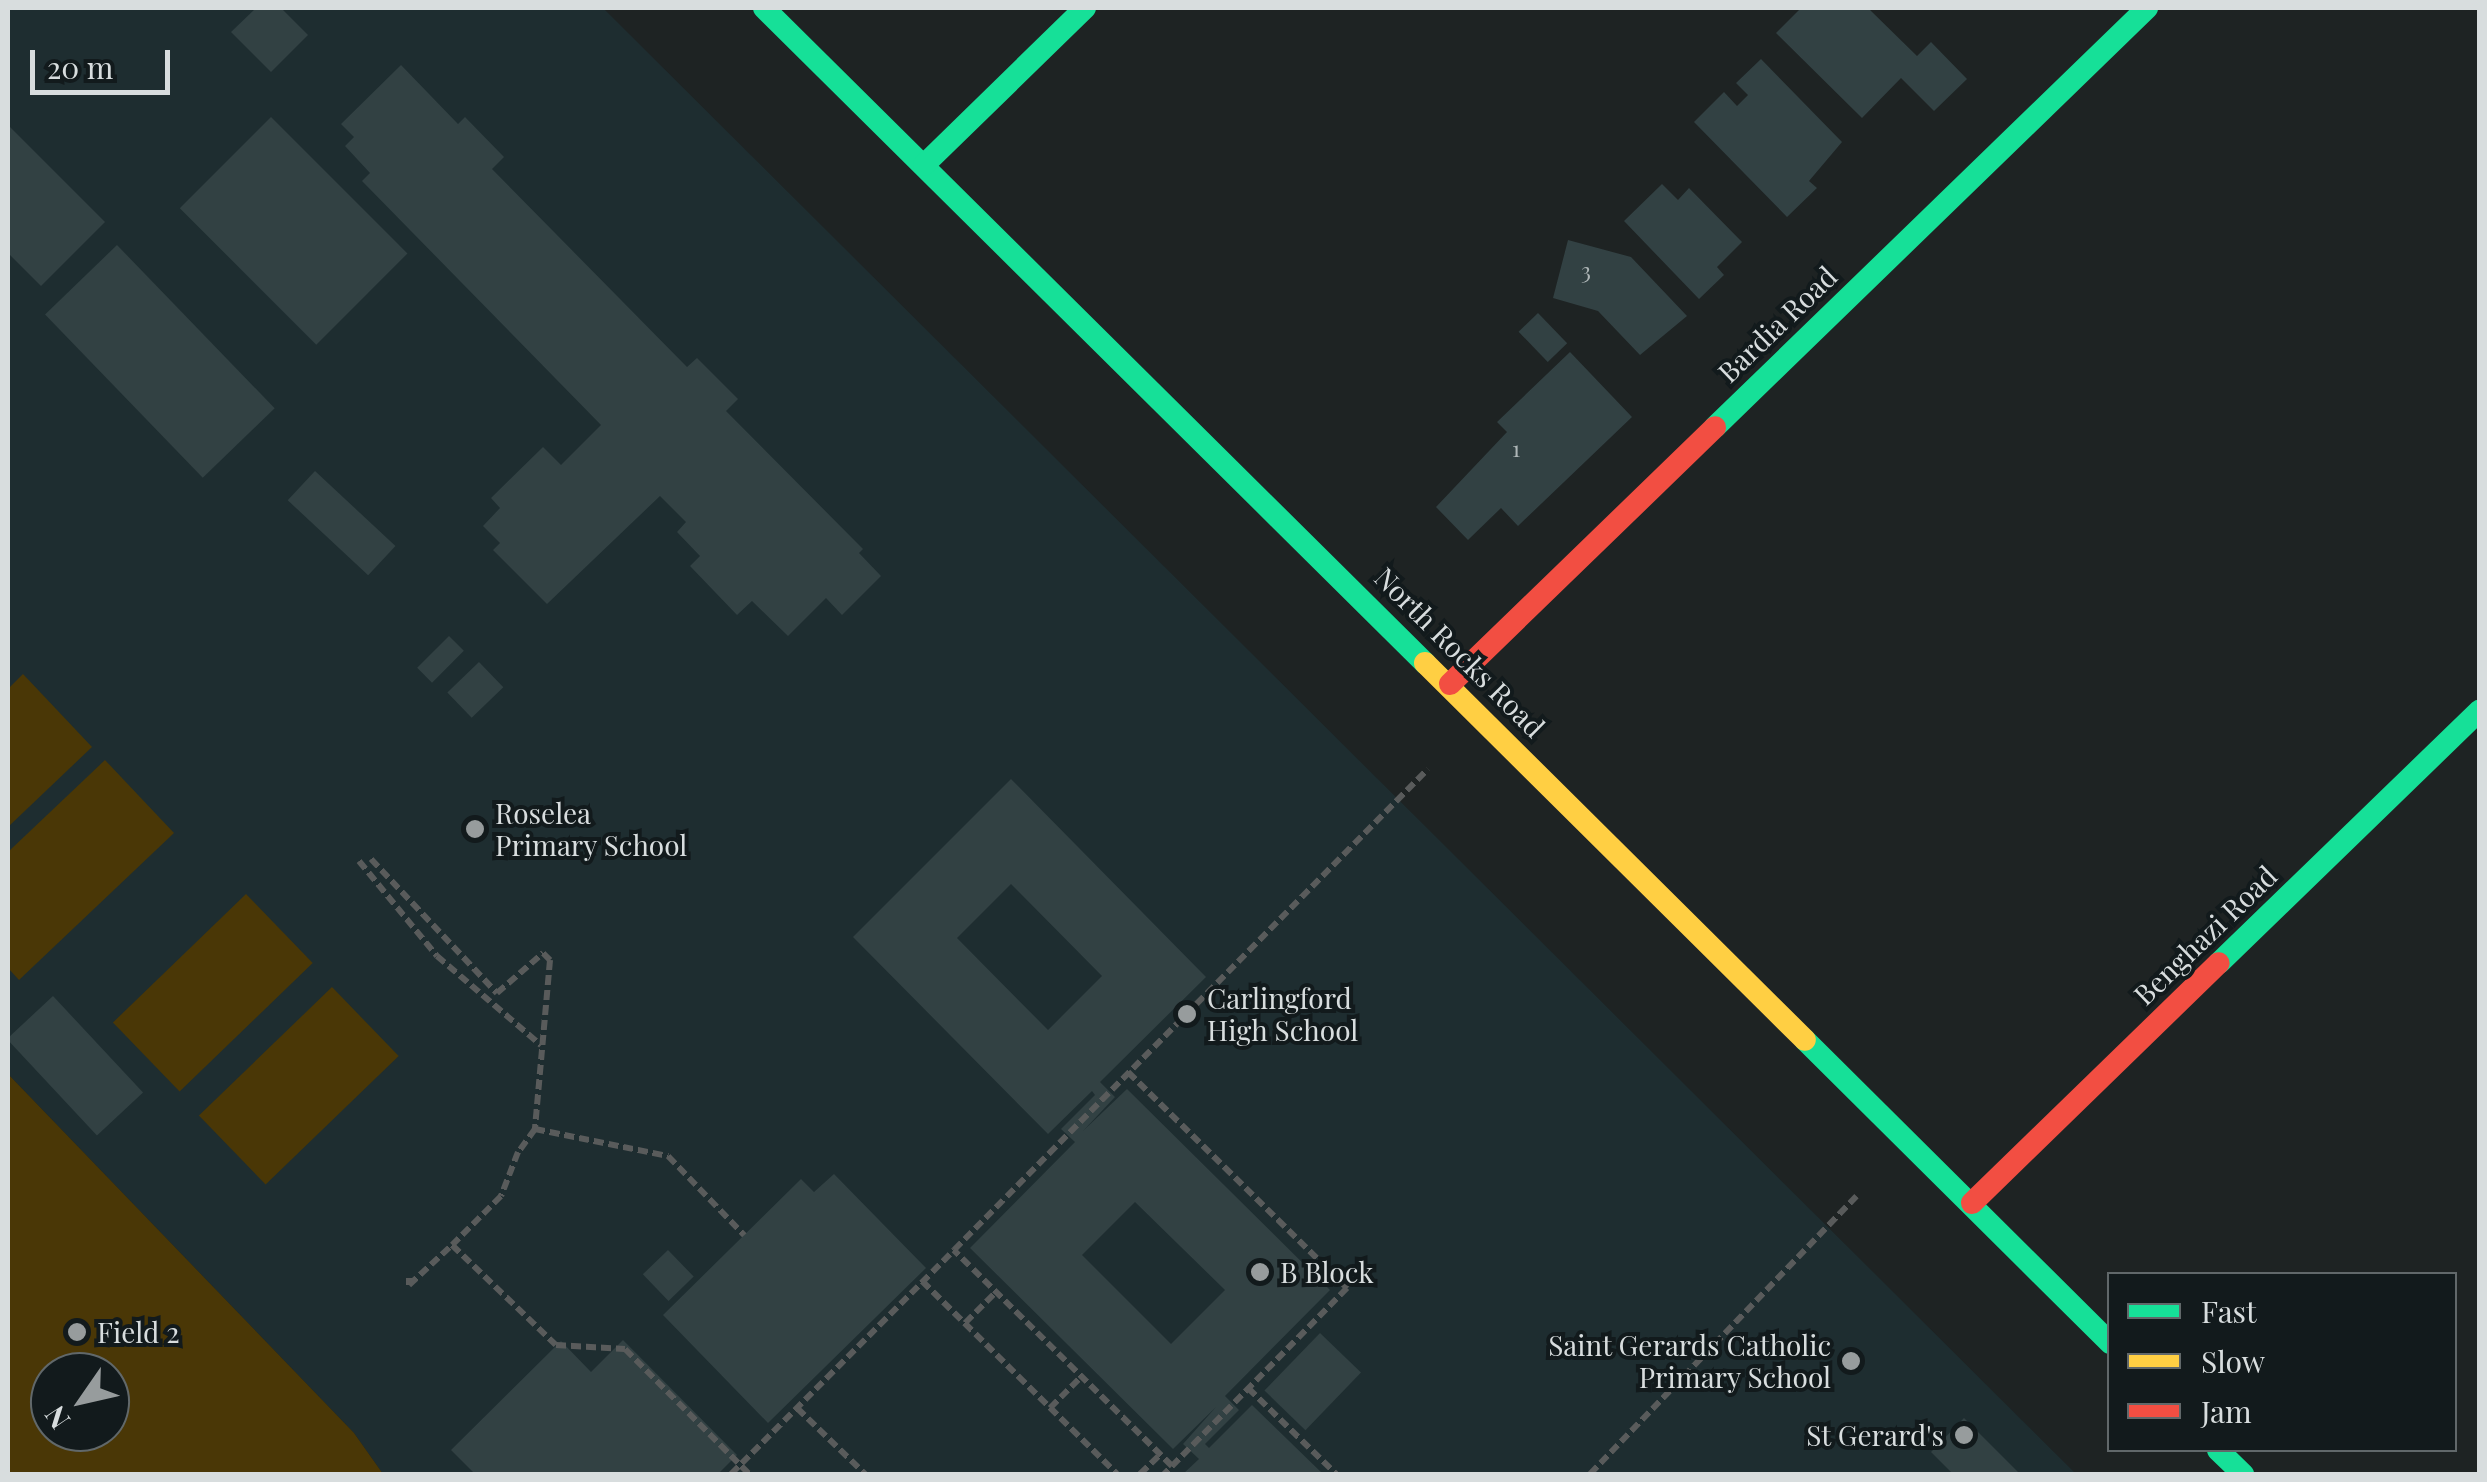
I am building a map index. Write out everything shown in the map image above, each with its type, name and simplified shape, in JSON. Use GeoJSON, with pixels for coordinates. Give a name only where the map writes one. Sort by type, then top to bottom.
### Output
{"type":"FeatureCollection","features":[{"type":"Feature","properties":{"kind":"street","name":"North Rocks Road"},"geometry":{"type":"LineString","coordinates":[[764,8],[1450,684],[2107,1340]]}},
{"type":"Feature","properties":{"kind":"street"},"geometry":{"type":"LineString","coordinates":[[924,165],[1085,8]]}},
{"type":"Feature","properties":{"kind":"street","name":"Bardia Road"},"geometry":{"type":"LineString","coordinates":[[1450,684],[2147,8]]}},
{"type":"Feature","properties":{"kind":"street","name":"Benghazi Road"},"geometry":{"type":"LineString","coordinates":[[1972,1203],[2480,710]]}},
{"type":"Feature","properties":{"kind":"street"},"geometry":{"type":"LineString","coordinates":[[2220,1452],[2243,1474]]}},
{"type":"Feature","properties":{"kind":"path"},"geometry":{"type":"LineString","coordinates":[[731,1474],[1428,769]]}},
{"type":"Feature","properties":{"kind":"path"},"geometry":{"type":"LineString","coordinates":[[372,859],[498,993],[543,953],[550,960],[535,1129],[518,1152],[501,1196],[408,1285],[409,1278]]}},
{"type":"Feature","properties":{"kind":"path"},"geometry":{"type":"LineString","coordinates":[[359,860],[437,956],[542,1045]]}},
{"type":"Feature","properties":{"kind":"path"},"geometry":{"type":"LineString","coordinates":[[1128,1072],[1347,1288],[1164,1474]]}},
{"type":"Feature","properties":{"kind":"path"},"geometry":{"type":"LineString","coordinates":[[535,1129],[668,1156],[744,1235]]}},
{"type":"Feature","properties":{"kind":"path"},"geometry":{"type":"LineString","coordinates":[[1590,1474],[1857,1196]]}},
{"type":"Feature","properties":{"kind":"path"},"geometry":{"type":"LineString","coordinates":[[452,1245],[556,1345],[624,1350],[749,1474]]}},
{"type":"Feature","properties":{"kind":"path"},"geometry":{"type":"LineString","coordinates":[[954,1250],[1172,1466]]}},
{"type":"Feature","properties":{"kind":"path"},"geometry":{"type":"LineString","coordinates":[[922,1281],[1117,1474]]}},
{"type":"Feature","properties":{"kind":"path"},"geometry":{"type":"LineString","coordinates":[[965,1323],[996,1292]]}},
{"type":"Feature","properties":{"kind":"path"},"geometry":{"type":"LineString","coordinates":[[1050,1408],[1082,1376]]}},
{"type":"Feature","properties":{"kind":"path"},"geometry":{"type":"LineString","coordinates":[[1248,1388],[1336,1474]]}},
{"type":"Feature","properties":{"kind":"path"},"geometry":{"type":"LineString","coordinates":[[797,1408],[865,1474]]}},
{"type":"Feature","properties":{"kind":"path"},"geometry":{"type":"LineString","coordinates":[[1140,1474],[1160,1454]]}},
{"type":"Feature","properties":{"kind":"shaded area"},"geometry":{"type":"Polygon","coordinates":[[[8,8],[603,8],[2076,1474],[383,1474],[354,1433],[8,1074],[8,8]]]}},
{"type":"Feature","properties":{"kind":"shaded area"},"geometry":{"type":"Polygon","coordinates":[[[23,674],[92,747],[8,827],[8,689],[23,674]]]}},
{"type":"Feature","properties":{"kind":"shaded area"},"geometry":{"type":"Polygon","coordinates":[[[105,760],[174,833],[19,980],[8,968],[8,852],[105,760]]]}},
{"type":"Feature","properties":{"kind":"shaded area"},"geometry":{"type":"Polygon","coordinates":[[[246,894],[313,963],[180,1092],[113,1023],[246,894]]]}},
{"type":"Feature","properties":{"kind":"shaded area"},"geometry":{"type":"Polygon","coordinates":[[[332,987],[399,1056],[266,1185],[199,1116],[332,987]]]}},
{"type":"Feature","properties":{"kind":"shaded area"},"geometry":{"type":"Polygon","coordinates":[[[8,1074],[354,1433],[383,1474],[8,1474],[8,1074]]]}},
{"type":"Feature","properties":{"kind":"building"},"geometry":{"type":"Polygon","coordinates":[[[256,8],[281,8],[308,35],[271,72],[231,32],[256,8]]]}},
{"type":"Feature","properties":{"kind":"building"},"geometry":{"type":"Polygon","coordinates":[[[1801,8],[1868,8],[1917,56],[1931,42],[1967,79],[1934,111],[1901,78],[1862,118],[1776,33],[1801,8]]]}},
{"type":"Feature","properties":{"kind":"building"},"geometry":{"type":"Polygon","coordinates":[[[1761,59],[1842,142],[1809,181],[1817,188],[1787,217],[1694,122],[1724,92],[1737,106],[1748,95],[1736,83],[1761,59]]]}},
{"type":"Feature","properties":{"kind":"building"},"geometry":{"type":"Polygon","coordinates":[[[401,65],[458,124],[465,117],[504,157],[492,169],[687,367],[697,358],[738,399],[726,411],[863,549],[859,553],[881,576],[842,615],[826,598],[788,636],[752,601],[737,615],[690,566],[700,556],[677,532],[686,522],[660,496],[547,604],[493,550],[500,543],[483,526],[500,508],[491,498],[543,447],[561,465],[601,425],[362,181],[370,173],[345,146],[354,137],[341,124],[401,65]]]}},
{"type":"Feature","properties":{"kind":"building"},"geometry":{"type":"Polygon","coordinates":[[[271,117],[407,253],[316,345],[180,208],[271,117]]]}},
{"type":"Feature","properties":{"kind":"building"},"geometry":{"type":"Polygon","coordinates":[[[8,125],[105,222],[41,286],[8,253],[8,125]]]}},
{"type":"Feature","properties":{"kind":"building"},"geometry":{"type":"Polygon","coordinates":[[[1662,184],[1678,200],[1689,188],[1742,242],[1717,267],[1724,275],[1699,299],[1624,221],[1662,184]]]}},
{"type":"Feature","properties":{"kind":"building"},"geometry":{"type":"Polygon","coordinates":[[[1568,240],[1631,257],[1687,316],[1640,355],[1598,311],[1553,298],[1568,240]]]}},
{"type":"Feature","properties":{"kind":"building"},"geometry":{"type":"Polygon","coordinates":[[[117,245],[275,408],[203,478],[45,314],[117,245]]]}},
{"type":"Feature","properties":{"kind":"building"},"geometry":{"type":"Polygon","coordinates":[[[1538,313],[1567,343],[1548,362],[1519,332],[1538,313]]]}},
{"type":"Feature","properties":{"kind":"building"},"geometry":{"type":"Polygon","coordinates":[[[1570,352],[1632,417],[1518,526],[1501,508],[1468,540],[1436,507],[1507,432],[1497,422],[1570,352]]]}},
{"type":"Feature","properties":{"kind":"building"},"geometry":{"type":"Polygon","coordinates":[[[315,471],[395,546],[368,575],[288,500],[315,471]]]}},
{"type":"Feature","properties":{"kind":"building"},"geometry":{"type":"Polygon","coordinates":[[[449,636],[464,651],[432,683],[417,668],[449,636]]]}},
{"type":"Feature","properties":{"kind":"building"},"geometry":{"type":"Polygon","coordinates":[[[479,662],[503,687],[472,718],[447,693],[479,662]]]}},
{"type":"Feature","properties":{"kind":"building"},"geometry":{"type":"Polygon","coordinates":[[[1011,779],[1206,977],[1100,1082],[1115,1097],[1083,1131],[1127,1089],[1330,1290],[1225,1396],[1239,1410],[1205,1444],[1209,1448],[1252,1405],[1323,1474],[1183,1474],[1199,1459],[1183,1444],[1216,1407],[1173,1449],[970,1248],[1075,1142],[1061,1129],[1095,1095],[1092,1091],[1048,1134],[853,937],[1011,779]],[[1011,884],[957,938],[1048,1030],[1102,976],[1011,884]],[[1135,1202],[1082,1255],[1171,1344],[1225,1290],[1135,1202]]]}},
{"type":"Feature","properties":{"kind":"building"},"geometry":{"type":"Polygon","coordinates":[[[53,996],[143,1093],[97,1136],[8,1040],[53,996]]]}},
{"type":"Feature","properties":{"kind":"building"},"geometry":{"type":"Polygon","coordinates":[[[834,1174],[926,1268],[768,1423],[663,1315],[801,1179],[814,1192],[834,1174]]]}},
{"type":"Feature","properties":{"kind":"building"},"geometry":{"type":"Polygon","coordinates":[[[668,1250],[694,1277],[669,1301],[643,1274],[668,1250]]]}},
{"type":"Feature","properties":{"kind":"building"},"geometry":{"type":"Polygon","coordinates":[[[1320,1333],[1361,1373],[1305,1430],[1264,1391],[1320,1333]]]}},
{"type":"Feature","properties":{"kind":"building"},"geometry":{"type":"Polygon","coordinates":[[[623,1340],[737,1455],[718,1474],[475,1474],[451,1450],[561,1341],[591,1372],[623,1340]]]}},
{"type":"Feature","properties":{"kind":"building","name":"St Gerard's"},"geometry":{"type":"Polygon","coordinates":[[[1964,1418],[2020,1474],[1953,1474],[1931,1452],[1964,1418]]]}},
{"type":"Feature","properties":{"kind":"traffic: fast"},"geometry":{"type":"LineString","coordinates":[[764,8],[1425,663]]}},
{"type":"Feature","properties":{"kind":"traffic: fast"},"geometry":{"type":"LineString","coordinates":[[924,165],[1085,8]]}},
{"type":"Feature","properties":{"kind":"traffic: fast"},"geometry":{"type":"LineString","coordinates":[[1715,427],[2147,8]]}},
{"type":"Feature","properties":{"kind":"traffic: fast"},"geometry":{"type":"LineString","coordinates":[[2219,963],[2480,710]]}},
{"type":"Feature","properties":{"kind":"traffic: fast"},"geometry":{"type":"LineString","coordinates":[[1805,1040],[2107,1340]]}},
{"type":"Feature","properties":{"kind":"traffic: fast"},"geometry":{"type":"LineString","coordinates":[[2220,1452],[2243,1474]]}},
{"type":"Feature","properties":{"kind":"traffic: slow"},"geometry":{"type":"LineString","coordinates":[[1425,663],[1805,1040]]}},
{"type":"Feature","properties":{"kind":"traffic: jam"},"geometry":{"type":"LineString","coordinates":[[1450,684],[1715,427]]}},
{"type":"Feature","properties":{"kind":"traffic: jam"},"geometry":{"type":"LineString","coordinates":[[1972,1203],[2219,963]]}},
{"type":"Feature","properties":{"kind":"place","name":"Roselea Primary School"},"geometry":{"type":"Point","coordinates":[475,829]}},
{"type":"Feature","properties":{"kind":"place","name":"Carlingford High School"},"geometry":{"type":"Point","coordinates":[1187,1014]}},
{"type":"Feature","properties":{"kind":"place","name":"B Block"},"geometry":{"type":"Point","coordinates":[1260,1272]}},
{"type":"Feature","properties":{"kind":"place","name":"Field 2"},"geometry":{"type":"Point","coordinates":[77,1332]}},
{"type":"Feature","properties":{"kind":"place","name":"Saint Gerards Catholic Primary School"},"geometry":{"type":"Point","coordinates":[1851,1361]}},
{"type":"Feature","properties":{"kind":"place","name":"St Gerard's"},"geometry":{"type":"Point","coordinates":[1964,1435]}}]}
